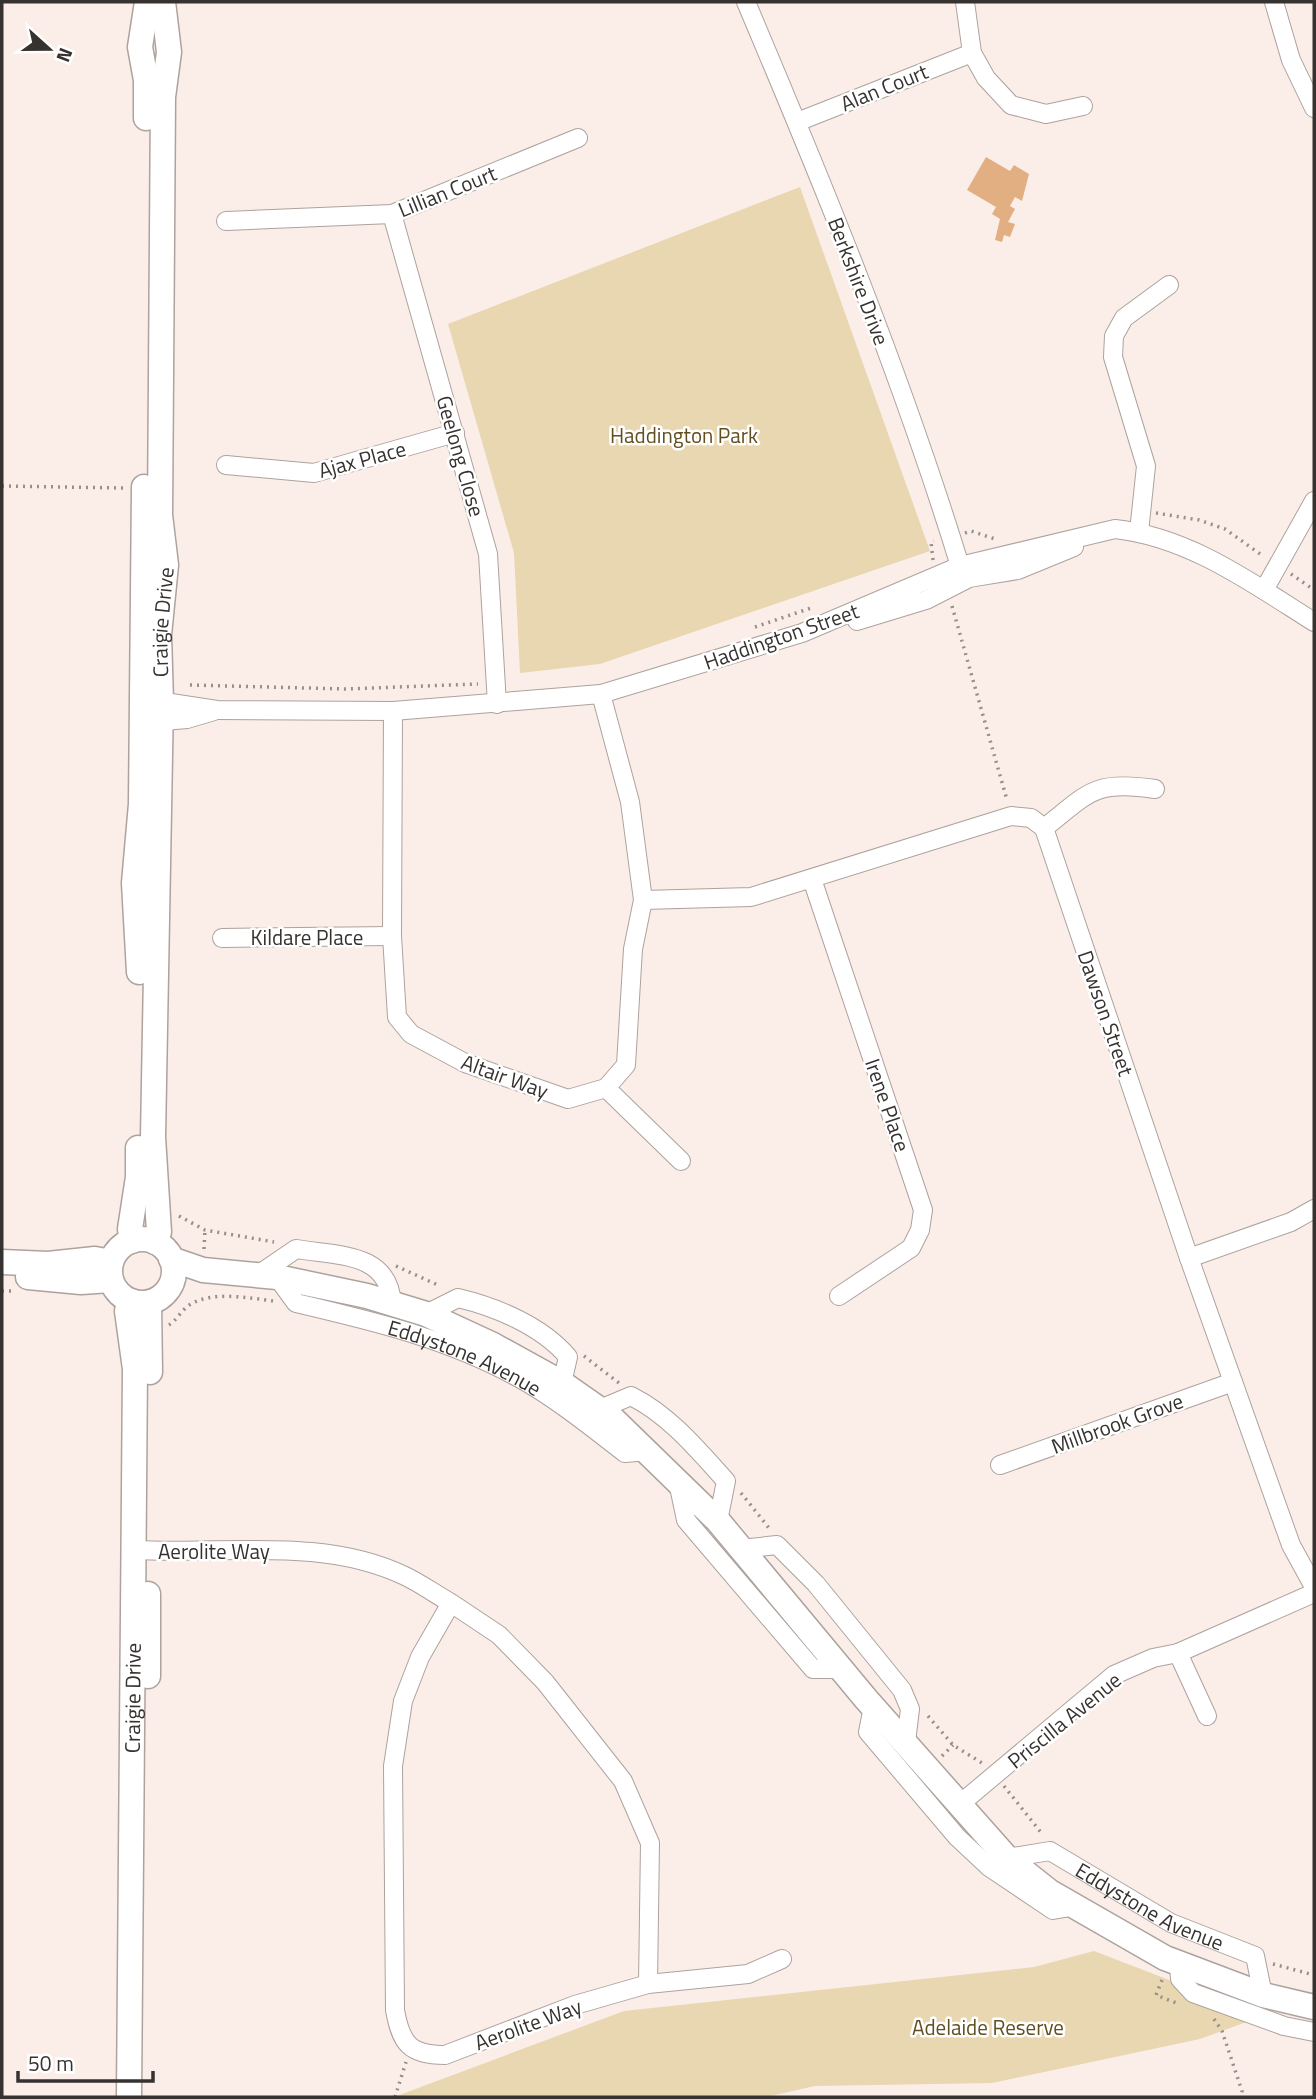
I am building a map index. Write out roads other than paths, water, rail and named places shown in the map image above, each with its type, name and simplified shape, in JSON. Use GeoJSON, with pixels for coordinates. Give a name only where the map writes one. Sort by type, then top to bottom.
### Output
{"type":"FeatureCollection","features":[{"type":"Feature","properties":{"kind":"main road","name":"Craigie Drive"},"geometry":{"type":"LineString","coordinates":[[147,2],[140,47],[147,100],[151,711],[153,1137],[167,1215],[153,1247],[130,1229],[138,1178],[139,952],[134,883],[141,804],[151,711],[159,623],[166,565],[160,515],[163,97],[169,52],[163,2]]}},
{"type":"Feature","properties":{"kind":"main road","name":"Eddystone Avenue"},"geometry":{"type":"LineString","coordinates":[[153,1247],[203,1270],[268,1276],[367,1296],[426,1314],[493,1345],[562,1383],[600,1409],[649,1451],[718,1521],[873,1707],[1007,1858],[1050,1892],[1172,1968],[1314,2007]]}},
{"type":"Feature","properties":{"kind":"main road"},"geometry":{"type":"LineString","coordinates":[[111,1271],[117,1251],[153,1247],[173,1278],[153,1310]]}},
{"type":"Feature","properties":{"kind":"main road"},"geometry":{"type":"LineString","coordinates":[[2,1262],[47,1264],[95,1259],[111,1271],[120,1295],[153,1310]]}},
{"type":"Feature","properties":{"kind":"main road"},"geometry":{"type":"LineString","coordinates":[[153,1310],[203,1270]]}},
{"type":"Feature","properties":{"kind":"main road"},"geometry":{"type":"LineString","coordinates":[[2,1277],[82,1282],[111,1271]]}},
{"type":"Feature","properties":{"kind":"main road","name":"Craigie Drive"},"geometry":{"type":"LineString","coordinates":[[144,2097],[142,1550],[153,1310]]}},
{"type":"Feature","properties":{"kind":"main road","name":"Craigie Drive"},"geometry":{"type":"LineString","coordinates":[[129,2097],[131,1630],[142,1550]]}},
{"type":"Feature","properties":{"kind":"street","name":"Berkshire Drive"},"geometry":{"type":"LineString","coordinates":[[746,2],[797,122],[886,349],[960,566]]}},
{"type":"Feature","properties":{"kind":"street"},"geometry":{"type":"LineString","coordinates":[[965,2],[972,52],[986,78],[1012,105],[1046,114],[1083,106]]}},
{"type":"Feature","properties":{"kind":"street"},"geometry":{"type":"LineString","coordinates":[[1274,2],[1291,60],[1314,108]]}},
{"type":"Feature","properties":{"kind":"street","name":"Alan Court"},"geometry":{"type":"LineString","coordinates":[[797,122],[972,52]]}},
{"type":"Feature","properties":{"kind":"street","name":"Lillian Court"},"geometry":{"type":"LineString","coordinates":[[226,221],[392,214],[578,138]]}},
{"type":"Feature","properties":{"kind":"street","name":"Geelong Close"},"geometry":{"type":"LineString","coordinates":[[392,214],[488,554],[497,704]]}},
{"type":"Feature","properties":{"kind":"street"},"geometry":{"type":"LineString","coordinates":[[1139,532],[1146,466],[1113,357],[1114,336],[1124,318],[1169,285]]}},
{"type":"Feature","properties":{"kind":"street","name":"Ajax Place"},"geometry":{"type":"LineString","coordinates":[[226,465],[314,473],[455,433]]}},
{"type":"Feature","properties":{"kind":"street"},"geometry":{"type":"LineString","coordinates":[[1264,590],[1314,501]]}},
{"type":"Feature","properties":{"kind":"street","name":"Haddington Street"},"geometry":{"type":"LineString","coordinates":[[151,711],[393,711],[601,694],[802,633],[960,566],[1071,537],[1115,529],[1161,538],[1197,552],[1314,622]]}},
{"type":"Feature","properties":{"kind":"street"},"geometry":{"type":"LineString","coordinates":[[802,633],[812,635],[894,610],[926,600],[969,578],[1018,570],[1065,550],[1097,541],[1161,538]]}},
{"type":"Feature","properties":{"kind":"street"},"geometry":{"type":"LineString","coordinates":[[601,694],[630,802],[643,900],[633,949],[626,1065],[606,1088],[681,1161]]}},
{"type":"Feature","properties":{"kind":"street","name":"Altair Way"},"geometry":{"type":"LineString","coordinates":[[393,711],[391,936],[397,1017],[411,1034],[465,1063],[568,1099],[606,1088]]}},
{"type":"Feature","properties":{"kind":"street"},"geometry":{"type":"LineString","coordinates":[[643,900],[751,897],[1012,816],[1031,818],[1044,828],[1094,789],[1126,785],[1155,789]]}},
{"type":"Feature","properties":{"kind":"street","name":"Dawson Street"},"geometry":{"type":"LineString","coordinates":[[1044,828],[1188,1258],[1291,1545],[1314,1587]]}},
{"type":"Feature","properties":{"kind":"street","name":"Irene Place"},"geometry":{"type":"LineString","coordinates":[[812,879],[923,1210],[920,1230],[911,1248],[839,1296]]}},
{"type":"Feature","properties":{"kind":"street","name":"Kildare Place"},"geometry":{"type":"LineString","coordinates":[[222,938],[391,936]]}},
{"type":"Feature","properties":{"kind":"street"},"geometry":{"type":"LineString","coordinates":[[1188,1258],[1291,1222],[1314,1209]]}},
{"type":"Feature","properties":{"kind":"street","name":"Eddystone Avenue"},"geometry":{"type":"LineString","coordinates":[[392,1304],[391,1284],[377,1266],[296,1249],[268,1276],[296,1303],[389,1325],[453,1347],[519,1378],[625,1453],[649,1451]]}},
{"type":"Feature","properties":{"kind":"street","name":"Eddystone Avenue"},"geometry":{"type":"LineString","coordinates":[[426,1314],[458,1298],[488,1305],[557,1344],[568,1357],[562,1383]]}},
{"type":"Feature","properties":{"kind":"street","name":"Millbrook Grove"},"geometry":{"type":"LineString","coordinates":[[1000,1465],[1233,1382]]}},
{"type":"Feature","properties":{"kind":"street"},"geometry":{"type":"LineString","coordinates":[[600,1409],[631,1396],[652,1406],[691,1442],[726,1481],[718,1521]]}},
{"type":"Feature","properties":{"kind":"street"},"geometry":{"type":"LineString","coordinates":[[678,1481],[687,1520],[814,1669],[842,1669]]}},
{"type":"Feature","properties":{"kind":"street"},"geometry":{"type":"LineString","coordinates":[[741,1549],[776,1545],[816,1584],[902,1690],[910,1709],[906,1742]]}},
{"type":"Feature","properties":{"kind":"street","name":"Aerolite Way"},"geometry":{"type":"LineString","coordinates":[[142,1550],[314,1552],[367,1562],[404,1576],[450,1603],[499,1635],[545,1682],[623,1781],[650,1843],[648,1984],[626,1988],[445,2055],[424,2055],[410,2047],[398,2031],[395,2010],[393,1766],[403,1701],[421,1657],[450,1603]]}},
{"type":"Feature","properties":{"kind":"street","name":"Priscilla Avenue"},"geometry":{"type":"LineString","coordinates":[[960,1804],[1114,1675],[1153,1658],[1178,1653],[1314,1593]]}},
{"type":"Feature","properties":{"kind":"street"},"geometry":{"type":"LineString","coordinates":[[1178,1653],[1207,1716]]}},
{"type":"Feature","properties":{"kind":"street","name":"Eddystone Avenue"},"geometry":{"type":"LineString","coordinates":[[873,1707],[868,1732],[957,1837],[989,1867],[1053,1910],[1076,1906]]}},
{"type":"Feature","properties":{"kind":"street","name":"Eddystone Avenue"},"geometry":{"type":"LineString","coordinates":[[1007,1858],[1050,1851],[1152,1913],[1257,1960],[1263,1995]]}},
{"type":"Feature","properties":{"kind":"street"},"geometry":{"type":"LineString","coordinates":[[648,1984],[748,1974],[782,1959]]}},
{"type":"Feature","properties":{"kind":"street","name":"Eddystone Avenue"},"geometry":{"type":"LineString","coordinates":[[1172,1968],[1193,1993],[1284,2025],[1314,2032]]}},
{"type":"Feature","properties":{"kind":"park label","name":"Haddington Park"},"geometry":{"type":"Point","coordinates":[684,435]}},
{"type":"Feature","properties":{"kind":"park label","name":"Adelaide Reserve"},"geometry":{"type":"Point","coordinates":[988,2027]}}]}
